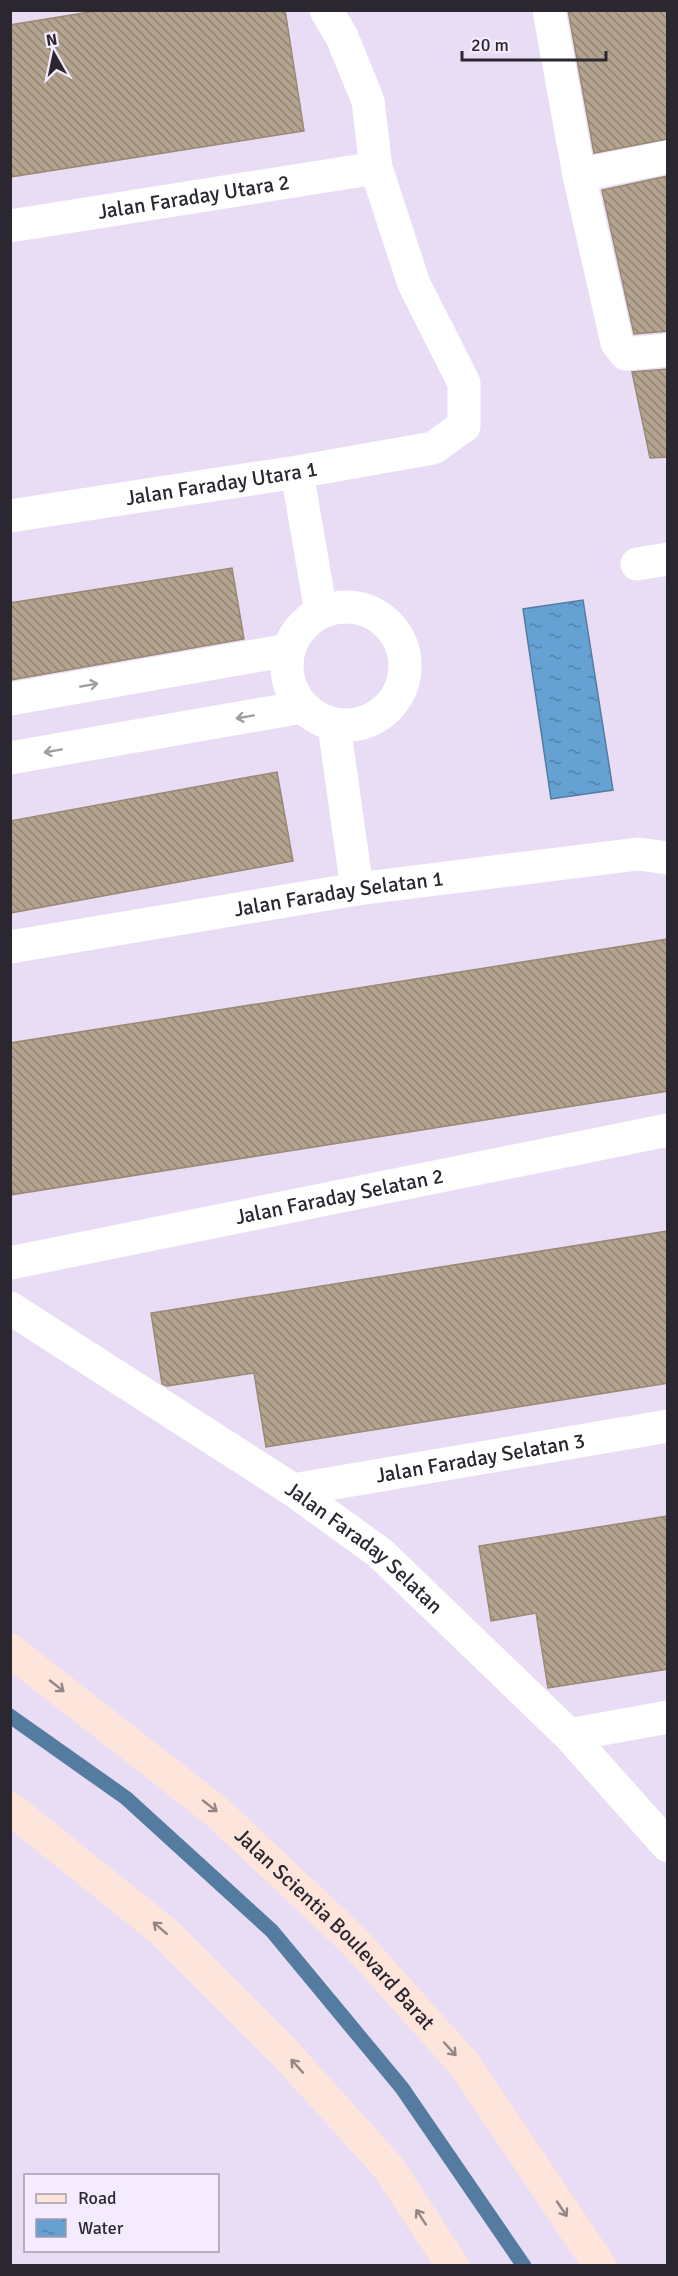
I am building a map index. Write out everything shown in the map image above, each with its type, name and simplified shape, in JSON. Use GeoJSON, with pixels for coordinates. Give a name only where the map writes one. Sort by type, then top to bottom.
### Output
{"type":"FeatureCollection","features":[{"type":"Feature","properties":{"kind":"street"},"geometry":{"type":"LineString","coordinates":[[326,10],[342,37],[368,101],[376,168]]}},
{"type":"Feature","properties":{"kind":"street"},"geometry":{"type":"LineString","coordinates":[[549,10],[579,175],[617,343],[626,354],[668,350]]}},
{"type":"Feature","properties":{"kind":"street"},"geometry":{"type":"LineString","coordinates":[[579,175],[668,158]]}},
{"type":"Feature","properties":{"kind":"street","name":"Jalan Faraday Utara 2"},"geometry":{"type":"LineString","coordinates":[[10,226],[376,168]]}},
{"type":"Feature","properties":{"kind":"street","name":"Jalan Faraday Utara 1"},"geometry":{"type":"LineString","coordinates":[[10,516],[297,472],[433,448],[464,426],[464,383],[414,284],[376,168]]}},
{"type":"Feature","properties":{"kind":"street"},"geometry":{"type":"LineString","coordinates":[[297,472],[321,612]]}},
{"type":"Feature","properties":{"kind":"street"},"geometry":{"type":"LineString","coordinates":[[359,608],[392,626],[406,659],[399,696],[372,721],[334,725],[303,707],[288,681],[289,650],[301,627],[321,612],[359,608]]}},
{"type":"Feature","properties":{"kind":"street"},"geometry":{"type":"LineString","coordinates":[[10,699],[289,650]]}},
{"type":"Feature","properties":{"kind":"street"},"geometry":{"type":"LineString","coordinates":[[10,758],[303,707]]}},
{"type":"Feature","properties":{"kind":"street"},"geometry":{"type":"LineString","coordinates":[[334,725],[357,889]]}},
{"type":"Feature","properties":{"kind":"street","name":"Jalan Faraday Selatan 1"},"geometry":{"type":"LineString","coordinates":[[10,947],[357,889],[638,854],[668,858]]}},
{"type":"Feature","properties":{"kind":"street","name":"Jalan Faraday Selatan 2"},"geometry":{"type":"LineString","coordinates":[[10,1263],[668,1130]]}},
{"type":"Feature","properties":{"kind":"street","name":"Jalan Faraday Selatan"},"geometry":{"type":"LineString","coordinates":[[10,1308],[293,1490],[380,1553],[569,1735],[668,1846]]}},
{"type":"Feature","properties":{"kind":"street","name":"Jalan Faraday Selatan 3"},"geometry":{"type":"LineString","coordinates":[[293,1490],[668,1426]]}},
{"type":"Feature","properties":{"kind":"street","name":"Jalan Scientia Boulevard Barat"},"geometry":{"type":"LineString","coordinates":[[10,1650],[217,1812],[354,1941],[465,2065],[600,2265]]}},
{"type":"Feature","properties":{"kind":"street"},"geometry":{"type":"LineString","coordinates":[[569,1735],[668,1717]]}},
{"type":"Feature","properties":{"kind":"street"},"geometry":{"type":"LineString","coordinates":[[10,1808],[163,1931],[284,2052],[388,2167],[453,2265]]}},
{"type":"Feature","properties":{"kind":"water"},"geometry":{"type":"Polygon","coordinates":[[[583,600],[613,790],[551,799],[523,609],[583,600]]]}},
{"type":"Feature","properties":{"kind":"building"},"geometry":{"type":"Polygon","coordinates":[[[102,10],[285,10],[304,131],[10,177],[10,25],[102,10]]]}},
{"type":"Feature","properties":{"kind":"building"},"geometry":{"type":"Polygon","coordinates":[[[568,10],[668,10],[668,139],[594,153],[568,10]]]}},
{"type":"Feature","properties":{"kind":"building"},"geometry":{"type":"Polygon","coordinates":[[[668,176],[668,331],[634,334],[602,190],[668,176]]]}},
{"type":"Feature","properties":{"kind":"building"},"geometry":{"type":"Polygon","coordinates":[[[668,369],[668,457],[650,458],[632,372],[668,369]]]}},
{"type":"Feature","properties":{"kind":"building"},"geometry":{"type":"Polygon","coordinates":[[[232,568],[244,639],[10,680],[10,603],[232,568]]]}},
{"type":"Feature","properties":{"kind":"building"},"geometry":{"type":"Polygon","coordinates":[[[277,772],[293,861],[10,913],[10,821],[277,772]]]}},
{"type":"Feature","properties":{"kind":"building"},"geometry":{"type":"Polygon","coordinates":[[[668,939],[668,1091],[10,1195],[10,1043],[668,939]]]}},
{"type":"Feature","properties":{"kind":"building"},"geometry":{"type":"Polygon","coordinates":[[[668,1231],[668,1383],[266,1447],[254,1373],[167,1386],[162,1384],[151,1313],[668,1231]]]}},
{"type":"Feature","properties":{"kind":"building"},"geometry":{"type":"Polygon","coordinates":[[[668,1516],[668,1669],[548,1688],[536,1613],[491,1621],[479,1546],[668,1516]]]}},
{"type":"Feature","properties":{"kind":"waterway"},"geometry":{"type":"LineString","coordinates":[[10,1716],[126,1798],[272,1931],[402,2088],[524,2266]]}}]}
